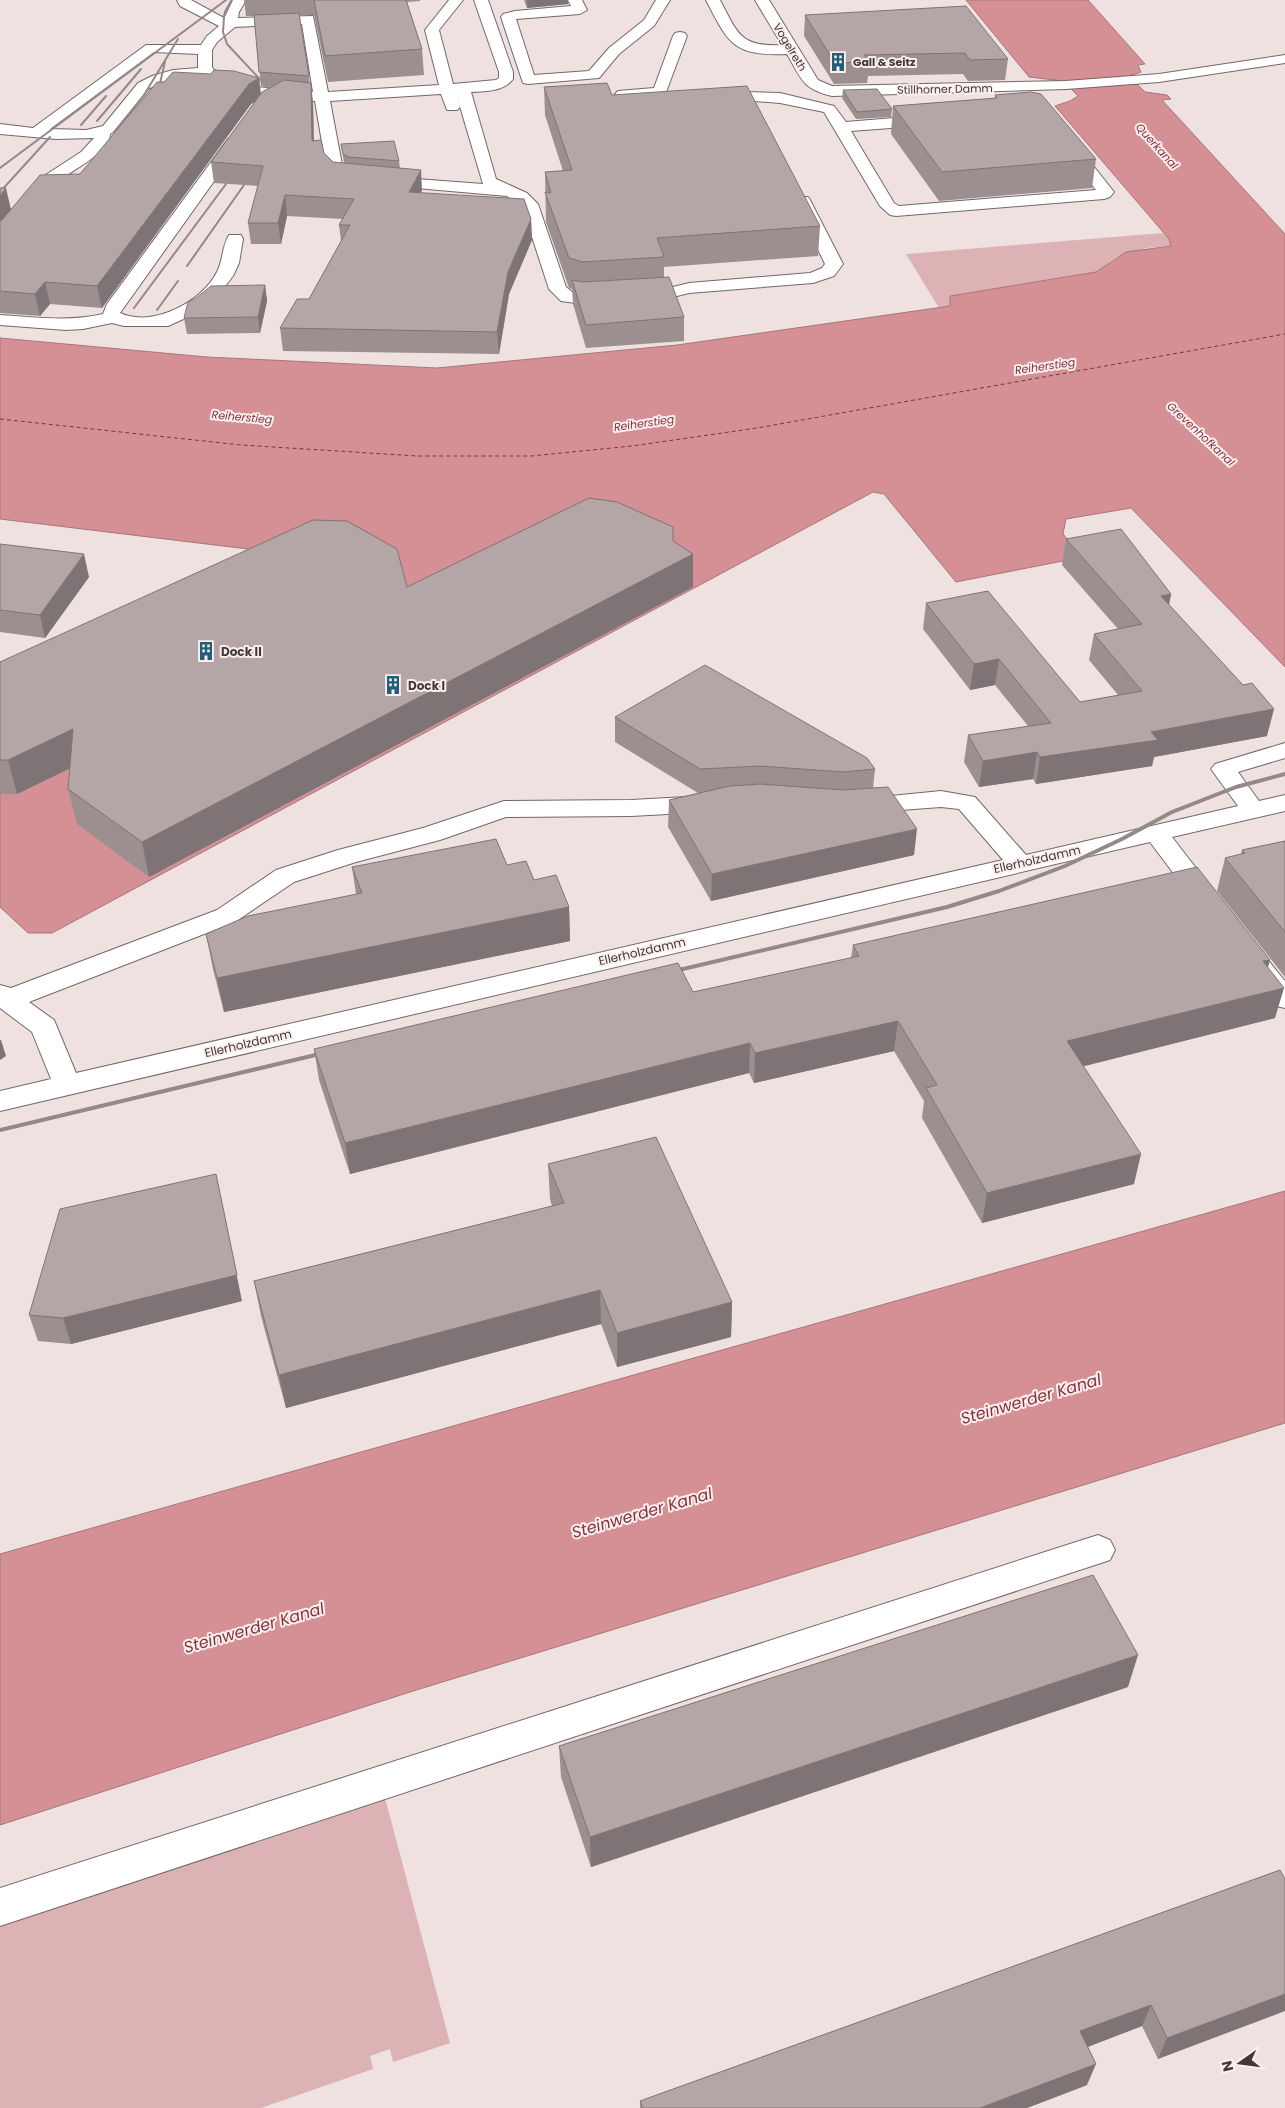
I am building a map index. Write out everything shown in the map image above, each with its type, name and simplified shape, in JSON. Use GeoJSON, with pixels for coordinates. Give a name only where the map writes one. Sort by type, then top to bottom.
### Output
{"type":"FeatureCollection","features":[{"type":"Feature","properties":{"kind":"street"},"geometry":{"type":"LineString","coordinates":[[184,0],[185,3],[210,18],[223,23],[308,19],[334,172],[338,175],[350,180],[464,188],[497,186]]}},
{"type":"Feature","properties":{"kind":"street"},"geometry":{"type":"LineString","coordinates":[[456,0],[432,30],[454,89],[497,186]]}},
{"type":"Feature","properties":{"kind":"street"},"geometry":{"type":"LineString","coordinates":[[0,129],[85,134],[102,132],[108,129],[143,86],[152,81],[188,73],[209,73],[252,91],[258,108],[282,94],[322,97],[454,89],[501,83],[506,79],[506,72],[481,0]]}},
{"type":"Feature","properties":{"kind":"street"},"geometry":{"type":"LineString","coordinates":[[575,0],[580,10],[516,15],[508,18],[528,80],[594,75],[603,61],[617,48],[648,26],[655,18],[662,3]]}},
{"type":"Feature","properties":{"kind":"street"},"geometry":{"type":"LineString","coordinates":[[713,0],[731,36],[747,48],[760,51],[792,49]]}},
{"type":"Feature","properties":{"kind":"street","name":"Vogelreth"},"geometry":{"type":"LineString","coordinates":[[762,0],[792,49],[820,88],[829,110],[891,210],[902,212],[1104,194],[1106,192],[1104,189],[1058,132]]}},
{"type":"Feature","properties":{"kind":"street"},"geometry":{"type":"LineString","coordinates":[[209,73],[205,66],[206,50],[212,38],[231,23],[232,12],[238,2]]}},
{"type":"Feature","properties":{"kind":"street"},"geometry":{"type":"LineString","coordinates":[[660,92],[680,36]]}},
{"type":"Feature","properties":{"kind":"street"},"geometry":{"type":"LineString","coordinates":[[38,132],[151,48],[206,50]]}},
{"type":"Feature","properties":{"kind":"street","name":"Stillhorner Damm"},"geometry":{"type":"LineString","coordinates":[[820,88],[857,91],[1066,85],[1159,78],[1285,59]]}},
{"type":"Feature","properties":{"kind":"street"},"geometry":{"type":"LineString","coordinates":[[112,77],[142,78],[152,81]]}},
{"type":"Feature","properties":{"kind":"street"},"geometry":{"type":"LineString","coordinates":[[501,83],[515,92]]}},
{"type":"Feature","properties":{"kind":"street"},"geometry":{"type":"LineString","coordinates":[[991,102],[1028,96],[1045,86]]}},
{"type":"Feature","properties":{"kind":"street"},"geometry":{"type":"LineString","coordinates":[[454,89],[474,183],[464,188]]}},
{"type":"Feature","properties":{"kind":"street"},"geometry":{"type":"LineString","coordinates":[[607,95],[678,92]]}},
{"type":"Feature","properties":{"kind":"street"},"geometry":{"type":"LineString","coordinates":[[757,113],[753,104],[738,94],[780,98],[829,110]]}},
{"type":"Feature","properties":{"kind":"street"},"geometry":{"type":"LineString","coordinates":[[841,127],[942,116]]}},
{"type":"Feature","properties":{"kind":"street"},"geometry":{"type":"LineString","coordinates":[[0,236],[47,181],[87,155],[102,138],[102,132]]}},
{"type":"Feature","properties":{"kind":"street"},"geometry":{"type":"LineString","coordinates":[[113,317],[111,313],[113,308],[241,133]]}},
{"type":"Feature","properties":{"kind":"street"},"geometry":{"type":"LineString","coordinates":[[468,162],[497,186],[520,196],[530,204],[558,289],[567,297],[583,299],[669,293],[689,288],[801,280],[822,276],[834,264],[793,182]]}},
{"type":"Feature","properties":{"kind":"street"},"geometry":{"type":"LineString","coordinates":[[0,320],[66,325],[83,324],[113,317],[124,321],[162,322],[191,309],[213,290],[224,276],[230,263],[235,239]]}},
{"type":"Feature","properties":{"kind":"street"},"geometry":{"type":"LineString","coordinates":[[1253,810],[1223,769],[1285,750]]}},
{"type":"Feature","properties":{"kind":"street"},"geometry":{"type":"LineString","coordinates":[[841,807],[941,799],[966,802],[1019,863]]}},
{"type":"Feature","properties":{"kind":"street","name":"Ellerholzdamm"},"geometry":{"type":"LineString","coordinates":[[0,1100],[1285,802]]}},
{"type":"Feature","properties":{"kind":"street"},"geometry":{"type":"LineString","coordinates":[[4,997],[226,916],[285,876],[347,856],[430,834],[504,809],[631,808],[724,803]]}},
{"type":"Feature","properties":{"kind":"street"},"geometry":{"type":"LineString","coordinates":[[1155,832],[1220,917]]}},
{"type":"Feature","properties":{"kind":"street"},"geometry":{"type":"LineString","coordinates":[[1244,947],[1285,999]]}},
{"type":"Feature","properties":{"kind":"street"},"geometry":{"type":"LineString","coordinates":[[4,997],[44,1027],[67,1085]]}},
{"type":"Feature","properties":{"kind":"street"},"geometry":{"type":"LineString","coordinates":[[0,1907],[1098,1550]]}},
{"type":"Feature","properties":{"kind":"shaded area"},"geometry":{"type":"Polygon","coordinates":[[[1163,233],[1169,239],[1171,246],[1146,248],[1117,257],[1096,272],[950,296],[951,306],[939,308],[906,254],[1163,233]]]}},
{"type":"Feature","properties":{"kind":"shaded area"},"geometry":{"type":"Polygon","coordinates":[[[384,1794],[450,2043],[393,2062],[390,2049],[370,2056],[373,2069],[261,2108],[0,2108],[0,1916],[384,1794]]]}},
{"type":"Feature","properties":{"kind":"water"},"geometry":{"type":"Polygon","coordinates":[[[966,0],[1088,0],[1145,64],[1138,65],[1141,72],[1129,76],[1145,92],[1167,95],[1171,99],[1162,100],[1285,234],[1285,667],[1131,508],[1066,519],[1063,534],[1083,557],[956,582],[884,494],[873,492],[52,933],[28,933],[0,907],[0,693],[289,554],[0,519],[0,338],[207,357],[437,368],[677,345],[950,306],[950,296],[1096,272],[1126,252],[1171,246],[1169,239],[1055,106],[1078,96],[1063,81],[1029,77],[966,0]]]}},
{"type":"Feature","properties":{"kind":"water","name":"Steinwerder Kanal"},"geometry":{"type":"Polygon","coordinates":[[[1285,1191],[1285,1423],[410,1692],[0,1825],[0,1554],[1285,1191]]]}},
{"type":"Feature","properties":{"kind":"building"},"geometry":{"type":"Polygon","coordinates":[[[314,0],[406,0],[422,49],[325,56],[314,0]]]}},
{"type":"Feature","properties":{"kind":"building"},"geometry":{"type":"Polygon","coordinates":[[[966,6],[1008,59],[970,60],[965,53],[864,55],[869,62],[835,63],[805,15],[966,6]]]}},
{"type":"Feature","properties":{"kind":"building"},"geometry":{"type":"Polygon","coordinates":[[[299,13],[309,76],[259,72],[254,15],[299,13]]]}},
{"type":"Feature","properties":{"kind":"building"},"geometry":{"type":"Polygon","coordinates":[[[214,70],[234,71],[259,78],[249,84],[97,286],[45,282],[35,294],[0,291],[0,220],[40,175],[80,174],[157,82],[164,82],[173,72],[211,74],[214,70]]]}},
{"type":"Feature","properties":{"kind":"building"},"geometry":{"type":"Polygon","coordinates":[[[284,80],[311,83],[312,141],[321,140],[324,153],[333,162],[421,170],[409,192],[524,199],[531,219],[508,272],[497,332],[280,328],[297,299],[309,299],[350,225],[339,225],[354,199],[285,195],[278,223],[248,223],[263,166],[211,162],[262,92],[284,80]]]}},
{"type":"Feature","properties":{"kind":"building"},"geometry":{"type":"Polygon","coordinates":[[[607,83],[612,95],[747,86],[820,226],[657,238],[664,257],[583,262],[569,258],[545,192],[551,193],[545,172],[572,170],[544,87],[607,83]]]}},
{"type":"Feature","properties":{"kind":"building"},"geometry":{"type":"Polygon","coordinates":[[[877,89],[892,109],[857,112],[843,90],[877,89]]]}},
{"type":"Feature","properties":{"kind":"building"},"geometry":{"type":"Polygon","coordinates":[[[1031,92],[1041,94],[1096,159],[942,172],[893,106],[997,98],[995,95],[1031,92]]]}},
{"type":"Feature","properties":{"kind":"building"},"geometry":{"type":"Polygon","coordinates":[[[394,141],[399,161],[349,157],[343,154],[341,144],[394,141]]]}},
{"type":"Feature","properties":{"kind":"building"},"geometry":{"type":"Polygon","coordinates":[[[0,188],[6,188],[0,196],[0,188]]]}},
{"type":"Feature","properties":{"kind":"building"},"geometry":{"type":"Polygon","coordinates":[[[669,277],[684,317],[586,325],[572,280],[583,282],[669,277]]]}},
{"type":"Feature","properties":{"kind":"building"},"geometry":{"type":"Polygon","coordinates":[[[265,285],[258,317],[184,318],[188,302],[211,286],[265,285]]]}},
{"type":"Feature","properties":{"kind":"building"},"geometry":{"type":"Polygon","coordinates":[[[589,498],[617,502],[673,527],[673,541],[693,554],[142,842],[68,789],[73,729],[8,760],[0,760],[0,662],[313,520],[347,521],[397,549],[407,587],[589,498]]]}},
{"type":"Feature","properties":{"kind":"building"},"geometry":{"type":"Polygon","coordinates":[[[1121,529],[1171,594],[1161,596],[1243,685],[1252,683],[1274,709],[1151,732],[1158,740],[1040,757],[1037,752],[983,761],[968,735],[1051,723],[999,659],[974,664],[926,603],[988,591],[1080,702],[1142,691],[1094,634],[1142,624],[1066,539],[1121,529]]]}},
{"type":"Feature","properties":{"kind":"building"},"geometry":{"type":"Polygon","coordinates":[[[0,544],[84,554],[40,615],[0,610],[0,544]]]}},
{"type":"Feature","properties":{"kind":"building"},"geometry":{"type":"Polygon","coordinates":[[[705,665],[867,758],[875,769],[843,772],[760,766],[700,769],[615,717],[705,665]]]}},
{"type":"Feature","properties":{"kind":"building"},"geometry":{"type":"Polygon","coordinates":[[[760,784],[843,790],[888,787],[917,829],[712,874],[669,800],[730,786],[760,784]]]}},
{"type":"Feature","properties":{"kind":"building"},"geometry":{"type":"Polygon","coordinates":[[[496,839],[507,865],[526,861],[534,880],[556,875],[569,907],[217,978],[206,934],[248,916],[362,893],[352,867],[496,839]]]}},
{"type":"Feature","properties":{"kind":"building"},"geometry":{"type":"Polygon","coordinates":[[[1285,841],[1285,932],[1225,858],[1245,853],[1242,850],[1285,841]]]}},
{"type":"Feature","properties":{"kind":"building"},"geometry":{"type":"Polygon","coordinates":[[[1197,867],[1270,960],[1263,961],[1284,988],[1067,1041],[1141,1154],[987,1193],[926,1088],[937,1085],[898,1021],[755,1053],[750,1043],[345,1143],[314,1049],[678,963],[693,992],[859,956],[853,945],[1197,867]]]}},
{"type":"Feature","properties":{"kind":"building"},"geometry":{"type":"Polygon","coordinates":[[[656,1137],[732,1302],[617,1333],[600,1290],[279,1375],[254,1281],[564,1203],[548,1164],[656,1137]]]}},
{"type":"Feature","properties":{"kind":"building"},"geometry":{"type":"Polygon","coordinates":[[[216,1174],[237,1275],[63,1318],[29,1315],[60,1209],[216,1174]]]}},
{"type":"Feature","properties":{"kind":"building"},"geometry":{"type":"Polygon","coordinates":[[[1093,1575],[1138,1655],[590,1837],[559,1746],[1093,1575]]]}},
{"type":"Feature","properties":{"kind":"building"},"geometry":{"type":"Polygon","coordinates":[[[1280,1870],[1285,1879],[1285,1994],[1167,2038],[1151,2005],[1080,2031],[1096,2064],[980,2108],[643,2108],[640,2101],[1280,1870]]]}},
{"type":"Feature","properties":{"kind":"ferry route"},"geometry":{"type":"LineString","coordinates":[[0,419],[241,445],[417,456],[531,456],[632,446],[757,428],[1285,334]]}},
{"type":"Feature","properties":{"kind":"railway"},"geometry":{"type":"LineString","coordinates":[[0,168],[226,0]]}},
{"type":"Feature","properties":{"kind":"railway"},"geometry":{"type":"LineString","coordinates":[[232,0],[224,17],[223,32],[227,44],[268,88],[275,101]]}},
{"type":"Feature","properties":{"kind":"railway"},"geometry":{"type":"LineString","coordinates":[[116,130],[144,95],[178,39]]}},
{"type":"Feature","properties":{"kind":"railway"},"geometry":{"type":"LineString","coordinates":[[157,96],[165,62]]}},
{"type":"Feature","properties":{"kind":"railway"},"geometry":{"type":"LineString","coordinates":[[97,121],[141,69]]}},
{"type":"Feature","properties":{"kind":"railway"},"geometry":{"type":"LineString","coordinates":[[81,125],[106,96]]}},
{"type":"Feature","properties":{"kind":"railway"},"geometry":{"type":"LineString","coordinates":[[0,192],[50,137]]}},
{"type":"Feature","properties":{"kind":"railway"},"geometry":{"type":"LineString","coordinates":[[134,308],[226,184]]}},
{"type":"Feature","properties":{"kind":"railway"},"geometry":{"type":"LineString","coordinates":[[187,266],[244,185]]}},
{"type":"Feature","properties":{"kind":"railway"},"geometry":{"type":"LineString","coordinates":[[157,310],[178,281]]}},
{"type":"Feature","properties":{"kind":"railway"},"geometry":{"type":"LineString","coordinates":[[666,973],[947,907],[999,891],[1065,866],[1122,839],[1172,812],[1236,787],[1285,774]]}},
{"type":"Feature","properties":{"kind":"railway"},"geometry":{"type":"LineString","coordinates":[[0,1130],[328,1052]]}},
{"type":"Feature","properties":{"kind":"place","name":"Gall & Seitz"},"geometry":{"type":"Point","coordinates":[838,62]}},
{"type":"Feature","properties":{"kind":"place","name":"Dock II"},"geometry":{"type":"Point","coordinates":[206,651]}},
{"type":"Feature","properties":{"kind":"place","name":"Dock I"},"geometry":{"type":"Point","coordinates":[393,685]}},
{"type":"Feature","properties":{"kind":"water label","name":"Querkanal"},"geometry":{"type":"Point","coordinates":[1157,146]}},
{"type":"Feature","properties":{"kind":"water label","name":"Reiherstieg"},"geometry":{"type":"Point","coordinates":[1045,366]}},
{"type":"Feature","properties":{"kind":"water label","name":"Reiherstieg"},"geometry":{"type":"Point","coordinates":[242,417]}},
{"type":"Feature","properties":{"kind":"water label","name":"Reiherstieg"},"geometry":{"type":"Point","coordinates":[644,423]}},
{"type":"Feature","properties":{"kind":"water label","name":"Grevenhofkanal"},"geometry":{"type":"Point","coordinates":[1201,434]}}]}
